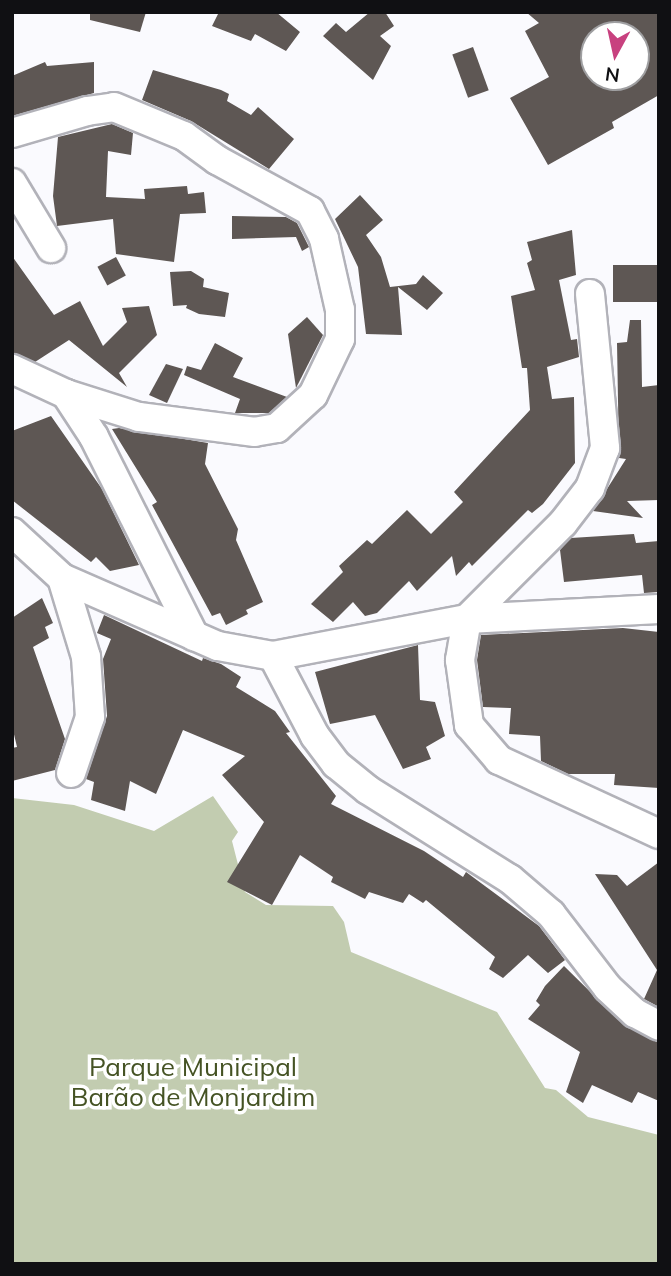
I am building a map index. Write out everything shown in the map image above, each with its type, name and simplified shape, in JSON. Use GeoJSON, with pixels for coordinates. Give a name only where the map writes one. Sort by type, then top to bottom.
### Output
{"type":"FeatureCollection","features":[{"type":"Feature","properties":{"kind":"street"},"geometry":{"type":"LineString","coordinates":[[12,133],[78,113],[114,107],[184,136],[217,160],[310,211],[324,239],[337,283],[340,339],[328,369],[313,395],[277,428],[256,432],[139,417],[66,394],[12,369]]}},
{"type":"Feature","properties":{"kind":"street"},"geometry":{"type":"LineString","coordinates":[[12,183],[51,248]]}},
{"type":"Feature","properties":{"kind":"street"},"geometry":{"type":"LineString","coordinates":[[590,294],[605,448],[590,488],[563,523],[467,619],[460,660],[468,725],[499,760],[659,834]]}},
{"type":"Feature","properties":{"kind":"street"},"geometry":{"type":"LineString","coordinates":[[66,394],[94,437],[194,636]]}},
{"type":"Feature","properties":{"kind":"street"},"geometry":{"type":"LineString","coordinates":[[12,531],[61,578],[194,636],[235,651],[273,656],[467,619],[659,608]]}},
{"type":"Feature","properties":{"kind":"street"},"geometry":{"type":"LineString","coordinates":[[61,578],[84,647],[90,716],[71,773]]}},
{"type":"Feature","properties":{"kind":"street"},"geometry":{"type":"LineString","coordinates":[[273,656],[315,736],[337,764],[368,790],[510,879],[551,914],[608,988],[635,1013],[659,1026]]}},
{"type":"Feature","properties":{"kind":"green space","name":"Parque Municipal Barão de Monjardim"},"geometry":{"type":"Polygon","coordinates":[[[213,796],[238,832],[232,841],[245,892],[266,905],[333,906],[344,922],[351,952],[497,1012],[545,1088],[556,1090],[588,1117],[659,1135],[659,1264],[12,1264],[12,798],[74,805],[154,831],[213,796]]]}},
{"type":"Feature","properties":{"kind":"building"},"geometry":{"type":"Polygon","coordinates":[[[90,12],[146,12],[140,32],[90,20],[90,12]]]}},
{"type":"Feature","properties":{"kind":"building"},"geometry":{"type":"Polygon","coordinates":[[[219,12],[276,12],[300,32],[286,51],[255,34],[251,41],[212,26],[219,12]]]}},
{"type":"Feature","properties":{"kind":"building"},"geometry":{"type":"Polygon","coordinates":[[[370,12],[385,12],[394,26],[380,36],[391,46],[373,80],[323,36],[336,23],[346,32],[370,12]]]}},
{"type":"Feature","properties":{"kind":"building"},"geometry":{"type":"Polygon","coordinates":[[[526,12],[659,12],[659,95],[612,122],[614,128],[548,165],[510,98],[549,77],[525,31],[539,23],[526,12]]]}},
{"type":"Feature","properties":{"kind":"building"},"geometry":{"type":"Polygon","coordinates":[[[473,47],[489,90],[468,98],[452,55],[473,47]]]}},
{"type":"Feature","properties":{"kind":"building"},"geometry":{"type":"Polygon","coordinates":[[[45,62],[47,66],[94,62],[94,93],[12,116],[12,76],[45,62]]]}},
{"type":"Feature","properties":{"kind":"building"},"geometry":{"type":"Polygon","coordinates":[[[153,70],[221,90],[229,94],[227,101],[251,115],[258,107],[294,139],[269,169],[191,121],[142,100],[153,70]]]}},
{"type":"Feature","properties":{"kind":"building"},"geometry":{"type":"Polygon","coordinates":[[[112,124],[133,133],[131,155],[108,151],[106,197],[145,199],[144,189],[187,186],[188,194],[204,192],[206,213],[180,214],[174,262],[116,254],[113,219],[57,226],[53,196],[58,137],[112,124]]]}},
{"type":"Feature","properties":{"kind":"building"},"geometry":{"type":"Polygon","coordinates":[[[360,195],[383,220],[366,235],[381,257],[390,287],[416,284],[423,275],[443,293],[427,310],[398,287],[402,335],[366,334],[358,267],[335,219],[360,195]]]}},
{"type":"Feature","properties":{"kind":"building"},"geometry":{"type":"Polygon","coordinates":[[[232,216],[286,217],[297,223],[309,247],[302,251],[296,237],[232,239],[232,216]]]}},
{"type":"Feature","properties":{"kind":"building"},"geometry":{"type":"Polygon","coordinates":[[[572,230],[576,275],[559,280],[571,340],[577,339],[579,357],[547,367],[552,399],[574,397],[575,463],[543,504],[532,513],[528,510],[472,566],[469,562],[456,576],[452,556],[417,591],[409,581],[377,613],[365,616],[353,602],[333,622],[311,604],[343,572],[339,566],[367,540],[372,544],[407,510],[431,534],[463,502],[454,492],[530,410],[527,368],[522,368],[511,296],[535,290],[527,263],[532,260],[527,242],[572,230]]]}},
{"type":"Feature","properties":{"kind":"building"},"geometry":{"type":"Polygon","coordinates":[[[12,256],[54,315],[80,301],[103,346],[127,322],[122,308],[149,306],[157,335],[119,373],[127,387],[69,340],[35,362],[12,353],[12,256]]]}},
{"type":"Feature","properties":{"kind":"building"},"geometry":{"type":"Polygon","coordinates":[[[116,257],[126,276],[107,285],[97,267],[116,257]]]}},
{"type":"Feature","properties":{"kind":"building"},"geometry":{"type":"Polygon","coordinates":[[[613,265],[659,265],[659,302],[613,302],[613,265]]]}},
{"type":"Feature","properties":{"kind":"building"},"geometry":{"type":"Polygon","coordinates":[[[191,271],[204,279],[203,287],[229,293],[225,317],[199,314],[186,308],[187,305],[173,306],[170,272],[191,271]]]}},
{"type":"Feature","properties":{"kind":"building"},"geometry":{"type":"Polygon","coordinates":[[[307,317],[323,335],[296,388],[288,334],[307,317]]]}},
{"type":"Feature","properties":{"kind":"building"},"geometry":{"type":"Polygon","coordinates":[[[630,320],[641,320],[642,387],[659,385],[659,500],[627,501],[643,518],[593,511],[626,459],[619,458],[617,343],[627,342],[630,320]]]}},
{"type":"Feature","properties":{"kind":"building"},"geometry":{"type":"Polygon","coordinates":[[[215,343],[243,358],[233,377],[287,397],[269,413],[235,413],[240,399],[184,375],[187,366],[201,370],[215,343]]]}},
{"type":"Feature","properties":{"kind":"building"},"geometry":{"type":"Polygon","coordinates":[[[166,364],[183,369],[167,403],[149,395],[166,364]]]}},
{"type":"Feature","properties":{"kind":"building"},"geometry":{"type":"Polygon","coordinates":[[[51,416],[102,489],[139,565],[110,571],[96,557],[91,562],[12,500],[12,431],[51,416]]]}},
{"type":"Feature","properties":{"kind":"building"},"geometry":{"type":"Polygon","coordinates":[[[112,429],[208,443],[205,464],[238,529],[236,540],[263,602],[246,610],[248,614],[226,625],[220,613],[212,616],[152,505],[157,502],[112,429]]]}},
{"type":"Feature","properties":{"kind":"building"},"geometry":{"type":"Polygon","coordinates":[[[634,534],[636,543],[659,541],[659,592],[644,593],[642,575],[564,582],[560,550],[571,538],[634,534]]]}},
{"type":"Feature","properties":{"kind":"building"},"geometry":{"type":"Polygon","coordinates":[[[42,598],[53,623],[45,627],[49,638],[33,647],[65,739],[55,770],[12,781],[12,748],[17,747],[12,726],[12,618],[42,598]]]}},
{"type":"Feature","properties":{"kind":"building"},"geometry":{"type":"Polygon","coordinates":[[[104,615],[202,661],[203,658],[221,664],[241,677],[236,687],[275,711],[290,732],[286,733],[336,796],[331,804],[424,851],[463,877],[466,872],[539,926],[565,960],[548,973],[528,955],[503,978],[489,969],[495,957],[426,900],[423,903],[409,894],[403,903],[369,892],[365,899],[331,882],[333,877],[300,855],[272,905],[227,882],[264,822],[222,775],[245,756],[183,730],[156,794],[130,781],[125,811],[91,800],[94,782],[86,779],[107,716],[103,659],[111,639],[97,633],[104,615]]]}},
{"type":"Feature","properties":{"kind":"building"},"geometry":{"type":"Polygon","coordinates":[[[623,628],[659,632],[659,788],[614,785],[615,774],[568,774],[541,761],[540,736],[509,734],[511,708],[483,707],[477,660],[481,635],[623,628]]]}},
{"type":"Feature","properties":{"kind":"building"},"geometry":{"type":"Polygon","coordinates":[[[418,645],[420,700],[435,702],[445,736],[426,747],[431,759],[403,769],[375,715],[330,724],[315,672],[418,645]]]}},
{"type":"Feature","properties":{"kind":"building"},"geometry":{"type":"Polygon","coordinates":[[[659,862],[659,1007],[644,999],[657,970],[595,874],[617,875],[627,886],[659,862]]]}},
{"type":"Feature","properties":{"kind":"building"},"geometry":{"type":"Polygon","coordinates":[[[564,966],[624,1025],[659,1043],[659,1101],[638,1092],[632,1103],[592,1085],[583,1103],[566,1092],[580,1052],[528,1019],[540,1005],[536,1001],[545,986],[564,966]]]}}]}
